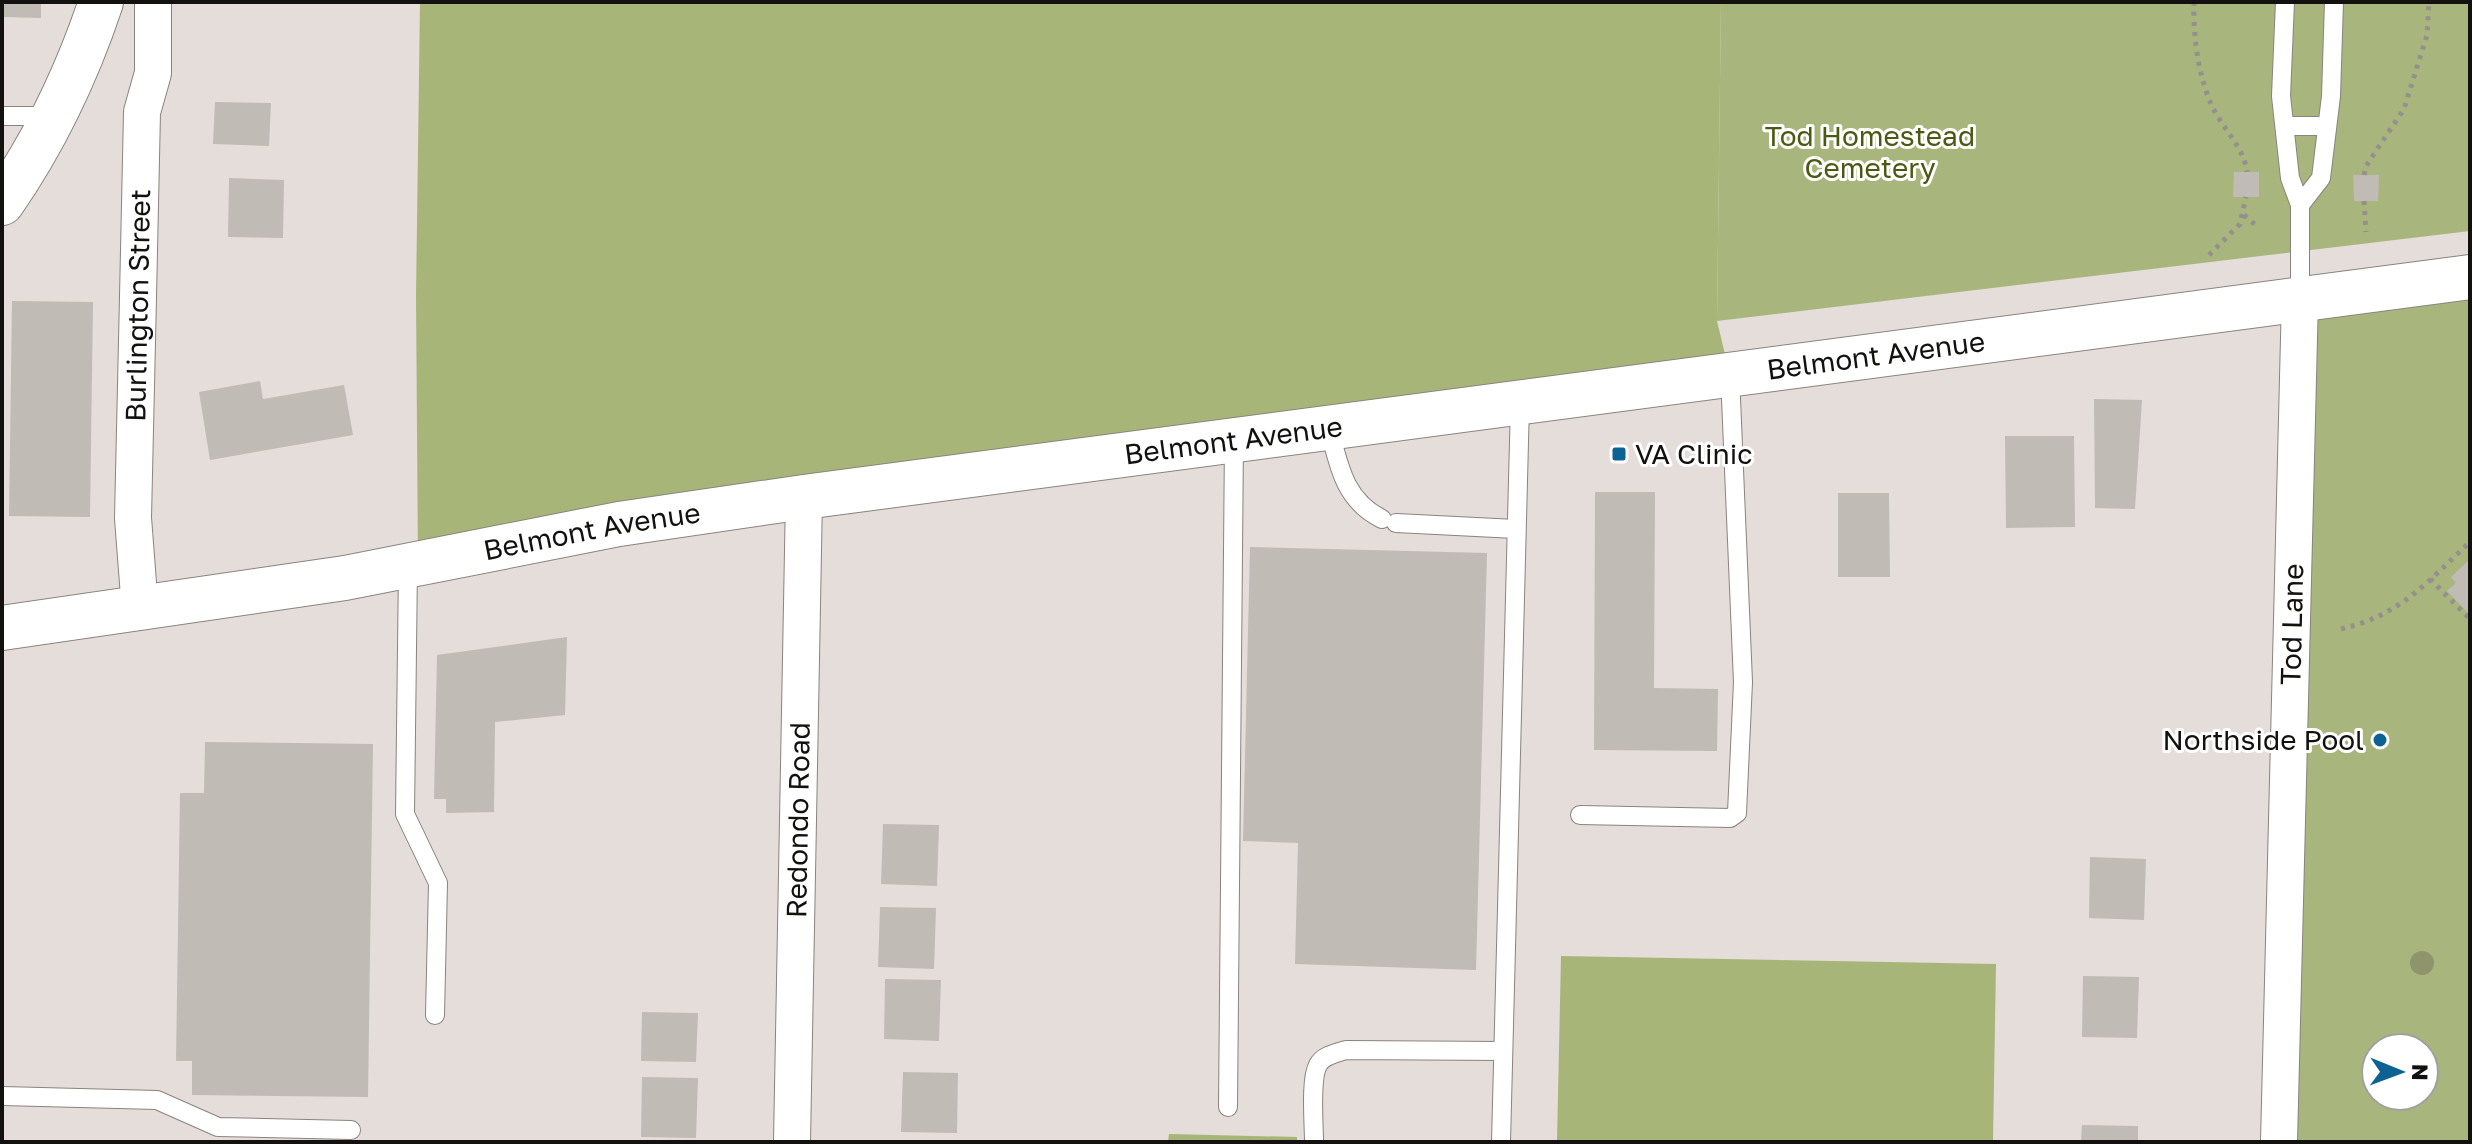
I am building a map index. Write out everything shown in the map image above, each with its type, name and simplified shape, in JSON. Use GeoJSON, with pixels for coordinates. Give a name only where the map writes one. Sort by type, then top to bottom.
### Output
{"type":"FeatureCollection","features":[{"type":"Feature","properties":{"kind":"main road"},"geometry":{"type":"LineString","coordinates":[[2,203],[29,165],[82,60],[101,2]]}},
{"type":"Feature","properties":{"kind":"main road","name":"Belmont Avenue"},"geometry":{"type":"LineString","coordinates":[[2,628],[408,566],[619,524],[804,497],[2470,277]]}},
{"type":"Feature","properties":{"kind":"street","name":"Burlington Street"},"geometry":{"type":"LineString","coordinates":[[140,609],[133,518],[139,235],[142,112],[153,73],[153,2]]}},
{"type":"Feature","properties":{"kind":"street","name":"Tod Lane"},"geometry":{"type":"LineString","coordinates":[[2279,1142],[2300,298]]}},
{"type":"Feature","properties":{"kind":"street","name":"Redondo Road"},"geometry":{"type":"LineString","coordinates":[[792,1142],[804,497]]}},
{"type":"Feature","properties":{"kind":"lane"},"geometry":{"type":"LineString","coordinates":[[2285,2],[2281,96],[2290,178],[2300,205],[2300,298]]}},
{"type":"Feature","properties":{"kind":"lane"},"geometry":{"type":"LineString","coordinates":[[2300,205],[2321,178],[2334,2]]}},
{"type":"Feature","properties":{"kind":"lane"},"geometry":{"type":"LineString","coordinates":[[2,116],[54,116]]}},
{"type":"Feature","properties":{"kind":"lane"},"geometry":{"type":"LineString","coordinates":[[2285,126],[2327,126]]}},
{"type":"Feature","properties":{"kind":"lane"},"geometry":{"type":"LineString","coordinates":[[1580,815],[1730,818],[1737,813],[1743,682],[1730,375]]}},
{"type":"Feature","properties":{"kind":"lane"},"geometry":{"type":"LineString","coordinates":[[1501,1142],[1520,403]]}},
{"type":"Feature","properties":{"kind":"lane"},"geometry":{"type":"LineString","coordinates":[[1329,428],[1343,481],[1354,500],[1389,521],[1516,529]]}},
{"type":"Feature","properties":{"kind":"lane"},"geometry":{"type":"LineString","coordinates":[[1228,1107],[1234,440]]}},
{"type":"Feature","properties":{"kind":"lane"},"geometry":{"type":"LineString","coordinates":[[408,566],[405,814],[438,883],[435,1015]]}},
{"type":"Feature","properties":{"kind":"lane"},"geometry":{"type":"LineString","coordinates":[[1314,1142],[1315,1078],[1318,1064],[1325,1057],[1346,1050],[1503,1051]]}},
{"type":"Feature","properties":{"kind":"lane"},"geometry":{"type":"LineString","coordinates":[[2,1096],[157,1100],[218,1127],[351,1130]]}},
{"type":"Feature","properties":{"kind":"path"},"geometry":{"type":"LineString","coordinates":[[2194,2],[2202,75],[2213,107],[2243,156],[2247,172]]}},
{"type":"Feature","properties":{"kind":"path"},"geometry":{"type":"LineString","coordinates":[[2364,175],[2366,166],[2404,109],[2427,35],[2429,2]]}},
{"type":"Feature","properties":{"kind":"path"},"geometry":{"type":"LineString","coordinates":[[2209,255],[2230,238],[2244,215],[2246,197]]}},
{"type":"Feature","properties":{"kind":"path"},"geometry":{"type":"LineString","coordinates":[[2364,201],[2366,232]]}},
{"type":"Feature","properties":{"kind":"path"},"geometry":{"type":"LineString","coordinates":[[2244,215],[2259,228]]}},
{"type":"Feature","properties":{"kind":"path"},"geometry":{"type":"LineString","coordinates":[[2341,629],[2375,621],[2397,608],[2470,542]]}},
{"type":"Feature","properties":{"kind":"path"},"geometry":{"type":"LineString","coordinates":[[2430,579],[2470,619]]}},
{"type":"Feature","properties":{"kind":"green space"},"geometry":{"type":"Polygon","coordinates":[[[420,2],[1721,2],[1717,321],[1730,375],[418,564],[416,296],[420,2]]]}},
{"type":"Feature","properties":{"kind":"green space","name":"Tod Homestead Cemetery"},"geometry":{"type":"Polygon","coordinates":[[[1721,2],[2470,2],[2470,231],[1717,321],[1721,2]]]}},
{"type":"Feature","properties":{"kind":"green space","name":"Northside Pool"},"geometry":{"type":"Polygon","coordinates":[[[2470,277],[2470,1142],[2279,1142],[2300,298],[2470,277]]]}},
{"type":"Feature","properties":{"kind":"green space"},"geometry":{"type":"Polygon","coordinates":[[[1561,956],[1996,964],[1993,1142],[1557,1142],[1561,956]]]}},
{"type":"Feature","properties":{"kind":"green space"},"geometry":{"type":"Polygon","coordinates":[[[1169,1134],[1297,1137],[1297,1142],[1168,1142],[1169,1134]]]}},
{"type":"Feature","properties":{"kind":"building"},"geometry":{"type":"Polygon","coordinates":[[[2,2],[41,2],[41,18],[2,17],[2,2]]]}},
{"type":"Feature","properties":{"kind":"building"},"geometry":{"type":"Polygon","coordinates":[[[215,102],[271,103],[269,146],[213,144],[215,102]]]}},
{"type":"Feature","properties":{"kind":"building"},"geometry":{"type":"Polygon","coordinates":[[[2234,172],[2259,172],[2259,197],[2233,197],[2234,172]]]}},
{"type":"Feature","properties":{"kind":"building"},"geometry":{"type":"Polygon","coordinates":[[[2353,175],[2379,175],[2378,201],[2354,201],[2353,175]]]}},
{"type":"Feature","properties":{"kind":"building"},"geometry":{"type":"Polygon","coordinates":[[[229,178],[284,180],[283,238],[228,237],[229,178]]]}},
{"type":"Feature","properties":{"kind":"building"},"geometry":{"type":"Polygon","coordinates":[[[12,301],[93,302],[90,517],[9,516],[12,301]]]}},
{"type":"Feature","properties":{"kind":"building"},"geometry":{"type":"Polygon","coordinates":[[[260,381],[263,399],[344,385],[353,435],[210,460],[199,392],[260,381]]]}},
{"type":"Feature","properties":{"kind":"building"},"geometry":{"type":"Polygon","coordinates":[[[2094,399],[2142,400],[2135,509],[2095,508],[2094,399]]]}},
{"type":"Feature","properties":{"kind":"building"},"geometry":{"type":"Polygon","coordinates":[[[2005,436],[2074,436],[2075,527],[2006,528],[2005,436]]]}},
{"type":"Feature","properties":{"kind":"building"},"geometry":{"type":"Polygon","coordinates":[[[1595,492],[1655,492],[1654,688],[1718,689],[1717,751],[1594,750],[1595,492]]]}},
{"type":"Feature","properties":{"kind":"building"},"geometry":{"type":"Polygon","coordinates":[[[1838,493],[1889,493],[1890,577],[1838,577],[1838,493]]]}},
{"type":"Feature","properties":{"kind":"building"},"geometry":{"type":"Polygon","coordinates":[[[1250,547],[1487,553],[1476,970],[1295,964],[1298,843],[1243,841],[1250,547]]]}},
{"type":"Feature","properties":{"kind":"building"},"geometry":{"type":"Polygon","coordinates":[[[2470,559],[2470,615],[2447,591],[2456,583],[2451,577],[2470,559]]]}},
{"type":"Feature","properties":{"kind":"building"},"geometry":{"type":"Polygon","coordinates":[[[567,637],[565,715],[495,722],[494,812],[446,813],[446,799],[434,799],[437,655],[567,637]]]}},
{"type":"Feature","properties":{"kind":"building"},"geometry":{"type":"Polygon","coordinates":[[[205,742],[373,744],[368,1097],[192,1095],[192,1061],[176,1061],[180,793],[204,793],[205,742]]]}},
{"type":"Feature","properties":{"kind":"building"},"geometry":{"type":"Polygon","coordinates":[[[883,824],[939,825],[937,886],[881,884],[883,824]]]}},
{"type":"Feature","properties":{"kind":"building"},"geometry":{"type":"Polygon","coordinates":[[[2090,857],[2146,859],[2144,920],[2089,918],[2090,857]]]}},
{"type":"Feature","properties":{"kind":"building"},"geometry":{"type":"Polygon","coordinates":[[[880,907],[936,908],[934,969],[878,967],[880,907]]]}},
{"type":"Feature","properties":{"kind":"building"},"geometry":{"type":"Polygon","coordinates":[[[2083,976],[2139,977],[2137,1038],[2082,1037],[2083,976]]]}},
{"type":"Feature","properties":{"kind":"building"},"geometry":{"type":"Polygon","coordinates":[[[885,979],[941,980],[939,1041],[884,1039],[885,979]]]}},
{"type":"Feature","properties":{"kind":"building"},"geometry":{"type":"Polygon","coordinates":[[[642,1012],[698,1013],[696,1062],[641,1061],[642,1012]]]}},
{"type":"Feature","properties":{"kind":"building"},"geometry":{"type":"Polygon","coordinates":[[[903,1072],[958,1073],[957,1133],[901,1132],[903,1072]]]}},
{"type":"Feature","properties":{"kind":"building"},"geometry":{"type":"Polygon","coordinates":[[[642,1077],[698,1078],[696,1138],[641,1137],[642,1077]]]}},
{"type":"Feature","properties":{"kind":"building"},"geometry":{"type":"Polygon","coordinates":[[[2082,1125],[2138,1126],[2138,1142],[2081,1142],[2082,1125]]]}},
{"type":"Feature","properties":{"kind":"place","name":"VA Clinic"},"geometry":{"type":"Point","coordinates":[1619,454]}},
{"type":"Feature","properties":{"kind":"place","name":"Northside Pool"},"geometry":{"type":"Point","coordinates":[2380,740]}}]}
